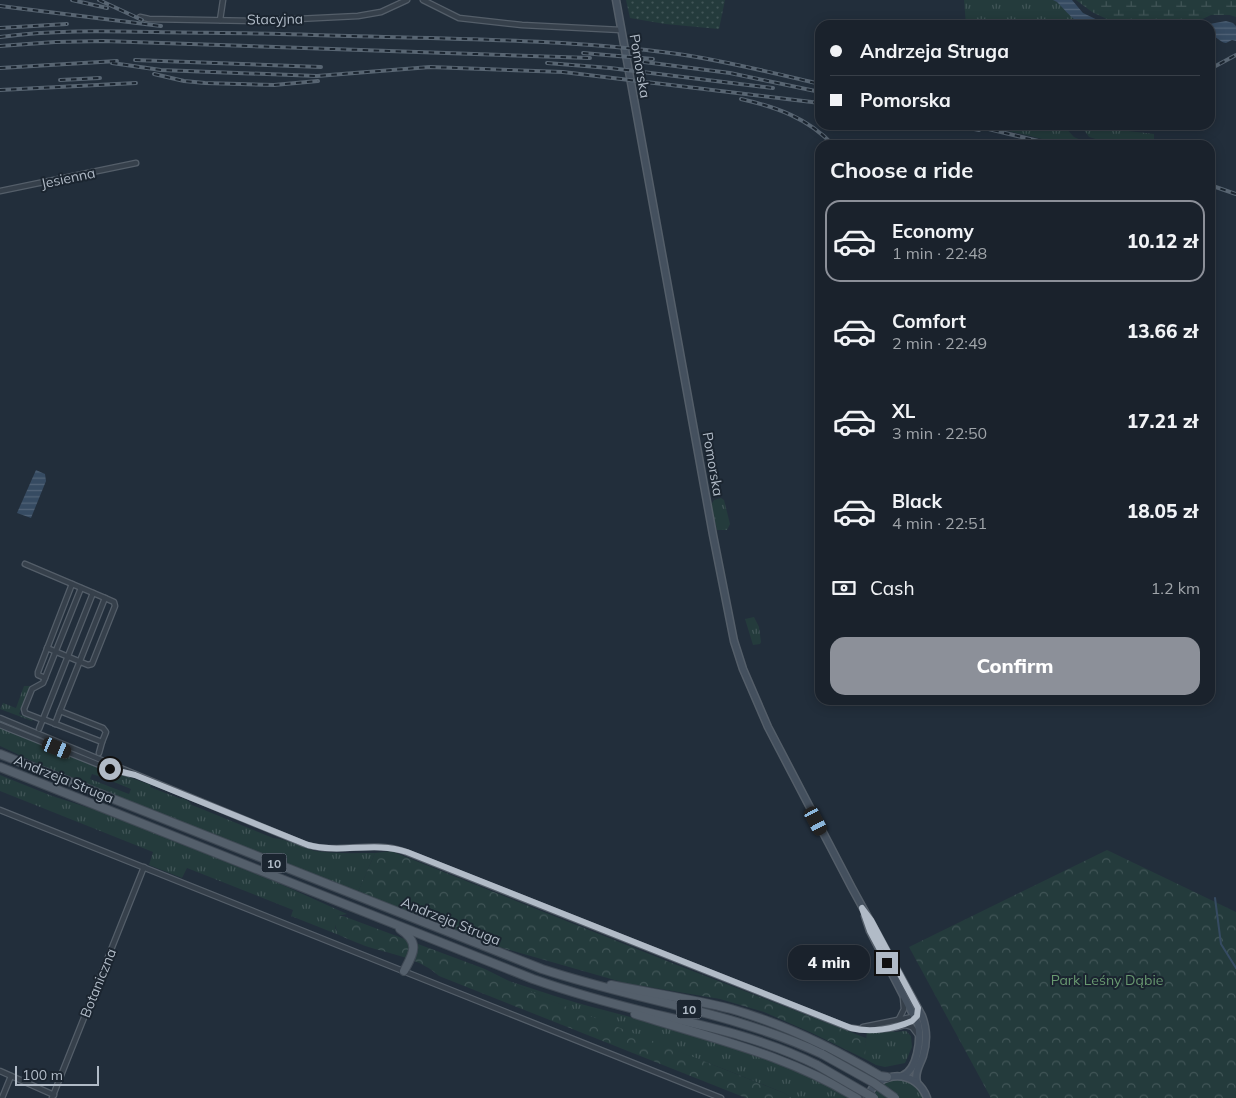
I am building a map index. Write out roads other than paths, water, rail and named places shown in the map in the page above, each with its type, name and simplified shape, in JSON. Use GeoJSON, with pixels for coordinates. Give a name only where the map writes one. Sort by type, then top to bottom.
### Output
{"type":"FeatureCollection","features":[{"type":"Feature","properties":{"kind":"main road","name":"Andrzeja Struga"},"geometry":{"type":"LineString","coordinates":[[0,754],[553,973],[613,991],[757,1027],[822,1054],[867,1079],[895,1098]]}},
{"type":"Feature","properties":{"kind":"main road","name":"Andrzeja Struga"},"geometry":{"type":"LineString","coordinates":[[1,767],[511,971],[556,987],[738,1034],[773,1046],[817,1065],[874,1098]]}},
{"type":"Feature","properties":{"kind":"main road"},"geometry":{"type":"LineString","coordinates":[[378,918],[403,931],[412,940],[414,952],[404,971]]}},
{"type":"Feature","properties":{"kind":"main road"},"geometry":{"type":"LineString","coordinates":[[553,973],[746,1014],[820,1042],[880,1076],[887,1077]]}},
{"type":"Feature","properties":{"kind":"main road"},"geometry":{"type":"LineString","coordinates":[[556,987],[772,1056],[820,1077],[857,1098]]}},
{"type":"Feature","properties":{"kind":"street"},"geometry":{"type":"LineString","coordinates":[[220,20],[223,0]]}},
{"type":"Feature","properties":{"kind":"street","name":"Stacyjna"},"geometry":{"type":"LineString","coordinates":[[140,17],[149,19],[257,21],[365,15],[389,9],[407,0]]}},
{"type":"Feature","properties":{"kind":"street"},"geometry":{"type":"LineString","coordinates":[[423,0],[459,18],[522,25],[621,30]]}},
{"type":"Feature","properties":{"kind":"street","name":"Pomorska"},"geometry":{"type":"LineString","coordinates":[[616,0],[715,549],[734,641],[743,669],[768,727],[862,908],[870,931],[916,1017],[920,1039],[918,1052],[907,1074],[902,1076]]}},
{"type":"Feature","properties":{"kind":"street","name":"Jesienna"},"geometry":{"type":"LineString","coordinates":[[0,192],[136,163]]}},
{"type":"Feature","properties":{"kind":"street"},"geometry":{"type":"LineString","coordinates":[[25,564],[114,602],[115,606],[93,661],[88,665],[47,648]]}},
{"type":"Feature","properties":{"kind":"street"},"geometry":{"type":"LineString","coordinates":[[46,678],[38,673],[72,584]]}},
{"type":"Feature","properties":{"kind":"street"},"geometry":{"type":"LineString","coordinates":[[81,588],[46,678],[43,684],[32,689],[24,710],[25,713],[102,742]]}},
{"type":"Feature","properties":{"kind":"street"},"geometry":{"type":"LineString","coordinates":[[39,729],[93,593]]}},
{"type":"Feature","properties":{"kind":"street"},"geometry":{"type":"LineString","coordinates":[[55,724],[105,598]]}},
{"type":"Feature","properties":{"kind":"street"},"geometry":{"type":"LineString","coordinates":[[60,711],[104,728],[106,732],[99,753]]}},
{"type":"Feature","properties":{"kind":"street","name":"Andrzeja Struga"},"geometry":{"type":"LineString","coordinates":[[0,718],[308,845],[331,849],[383,846],[407,852],[847,1027],[870,1030],[901,1025],[916,1017]]}},
{"type":"Feature","properties":{"kind":"street","name":"Andrzeja Struga"},"geometry":{"type":"LineString","coordinates":[[0,725],[110,769],[135,775]]}},
{"type":"Feature","properties":{"kind":"street"},"geometry":{"type":"LineString","coordinates":[[0,810],[721,1098]]}},
{"type":"Feature","properties":{"kind":"street","name":"Botaniczna"},"geometry":{"type":"LineString","coordinates":[[53,1096],[144,867]]}},
{"type":"Feature","properties":{"kind":"street","name":"Pomorska"},"geometry":{"type":"LineString","coordinates":[[862,908],[871,920],[924,1021],[926,1046],[916,1075],[917,1082]]}},
{"type":"Feature","properties":{"kind":"street","name":"Pomorska"},"geometry":{"type":"LineString","coordinates":[[896,1021],[902,1016],[904,1009],[898,983]]}},
{"type":"Feature","properties":{"kind":"street","name":"Pomorska"},"geometry":{"type":"LineString","coordinates":[[916,1017],[918,1008]]}},
{"type":"Feature","properties":{"kind":"street","name":"Pomorska"},"geometry":{"type":"LineString","coordinates":[[916,1017],[924,1021]]}},
{"type":"Feature","properties":{"kind":"street","name":"Andrzeja Struga"},"geometry":{"type":"LineString","coordinates":[[847,1027],[870,1027],[916,1017]]}},
{"type":"Feature","properties":{"kind":"street"},"geometry":{"type":"LineString","coordinates":[[901,1025],[912,1027],[920,1039]]}},
{"type":"Feature","properties":{"kind":"street"},"geometry":{"type":"LineString","coordinates":[[0,1071],[53,1096]]}},
{"type":"Feature","properties":{"kind":"street"},"geometry":{"type":"LineString","coordinates":[[2,1098],[11,1076]]}},
{"type":"Feature","properties":{"kind":"street"},"geometry":{"type":"LineString","coordinates":[[867,1098],[874,1086],[887,1077],[902,1076],[917,1082],[928,1098]]}},
{"type":"Feature","properties":{"kind":"water"},"geometry":{"type":"Polygon","coordinates":[[[1053,0],[1072,0],[1083,13],[1098,20],[1076,20],[1053,0]]]}},
{"type":"Feature","properties":{"kind":"water"},"geometry":{"type":"Polygon","coordinates":[[[1226,21],[1233,23],[1236,26],[1236,41],[1232,40],[1226,43],[1215,38],[1215,23],[1226,21]]]}},
{"type":"Feature","properties":{"kind":"water"},"geometry":{"type":"Polygon","coordinates":[[[36,470],[45,474],[46,481],[31,518],[17,513],[36,470]]]}},
{"type":"Feature","properties":{"kind":"waterway"},"geometry":{"type":"LineString","coordinates":[[1215,898],[1221,944],[1236,968]]}},
{"type":"Feature","properties":{"kind":"railway"},"geometry":{"type":"LineString","coordinates":[[72,0],[107,8]]}},
{"type":"Feature","properties":{"kind":"railway"},"geometry":{"type":"LineString","coordinates":[[99,0],[142,20]]}},
{"type":"Feature","properties":{"kind":"railway"},"geometry":{"type":"LineString","coordinates":[[0,6],[161,26]]}},
{"type":"Feature","properties":{"kind":"railway"},"geometry":{"type":"LineString","coordinates":[[0,28],[67,24]]}},
{"type":"Feature","properties":{"kind":"railway"},"geometry":{"type":"LineString","coordinates":[[0,37],[57,32],[115,31],[542,42],[678,54],[815,83]]}},
{"type":"Feature","properties":{"kind":"railway"},"geometry":{"type":"LineString","coordinates":[[0,46],[104,41],[590,58]]}},
{"type":"Feature","properties":{"kind":"railway"},"geometry":{"type":"LineString","coordinates":[[583,53],[653,59]]}},
{"type":"Feature","properties":{"kind":"railway"},"geometry":{"type":"LineString","coordinates":[[1215,66],[1236,55]]}},
{"type":"Feature","properties":{"kind":"railway"},"geometry":{"type":"LineString","coordinates":[[135,60],[321,67]]}},
{"type":"Feature","properties":{"kind":"railway"},"geometry":{"type":"LineString","coordinates":[[0,68],[117,61]]}},
{"type":"Feature","properties":{"kind":"railway"},"geometry":{"type":"LineString","coordinates":[[644,62],[730,73],[815,91]]}},
{"type":"Feature","properties":{"kind":"railway"},"geometry":{"type":"LineString","coordinates":[[112,63],[161,70],[317,76],[430,67],[563,72],[815,102]]}},
{"type":"Feature","properties":{"kind":"railway"},"geometry":{"type":"LineString","coordinates":[[547,63],[610,68],[773,88]]}},
{"type":"Feature","properties":{"kind":"railway"},"geometry":{"type":"LineString","coordinates":[[154,74],[184,81],[205,83],[274,85],[318,81]]}},
{"type":"Feature","properties":{"kind":"railway"},"geometry":{"type":"LineString","coordinates":[[60,80],[100,78]]}},
{"type":"Feature","properties":{"kind":"railway"},"geometry":{"type":"LineString","coordinates":[[0,90],[136,83]]}},
{"type":"Feature","properties":{"kind":"railway"},"geometry":{"type":"LineString","coordinates":[[741,99],[779,110],[815,130]]}},
{"type":"Feature","properties":{"kind":"railway"},"geometry":{"type":"LineString","coordinates":[[816,130],[827,140]]}},
{"type":"Feature","properties":{"kind":"railway"},"geometry":{"type":"LineString","coordinates":[[993,130],[1034,140]]}},
{"type":"Feature","properties":{"kind":"railway"},"geometry":{"type":"LineString","coordinates":[[1215,187],[1236,194]]}},
{"type":"Feature","properties":{"kind":"park label","name":"Park Leśny Dąbie"},"geometry":{"type":"Point","coordinates":[1107,980]}}]}
